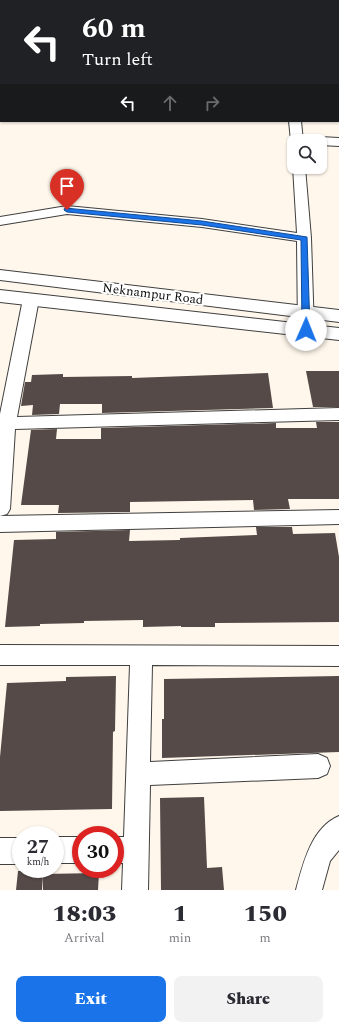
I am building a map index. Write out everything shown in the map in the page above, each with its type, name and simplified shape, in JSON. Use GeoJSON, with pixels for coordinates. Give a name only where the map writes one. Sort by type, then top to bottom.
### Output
{"type":"FeatureCollection","features":[{"type":"Feature","properties":{"kind":"street"},"geometry":{"type":"LineString","coordinates":[[295,122],[296,134]]}},
{"type":"Feature","properties":{"kind":"street"},"geometry":{"type":"LineString","coordinates":[[327,141],[339,142]]}},
{"type":"Feature","properties":{"kind":"street"},"geometry":{"type":"LineString","coordinates":[[299,174],[304,238],[307,321]]}},
{"type":"Feature","properties":{"kind":"street"},"geometry":{"type":"LineString","coordinates":[[0,221],[67,210],[202,223],[304,238]]}},
{"type":"Feature","properties":{"kind":"street","name":"Neknampur Road"},"geometry":{"type":"LineString","coordinates":[[0,275],[307,321]]}},
{"type":"Feature","properties":{"kind":"street","name":"Neknampur Road"},"geometry":{"type":"LineString","coordinates":[[0,296],[307,321]]}},
{"type":"Feature","properties":{"kind":"street"},"geometry":{"type":"LineString","coordinates":[[0,509],[7,423],[31,299]]}},
{"type":"Feature","properties":{"kind":"street"},"geometry":{"type":"LineString","coordinates":[[307,321],[339,316]]}},
{"type":"Feature","properties":{"kind":"street"},"geometry":{"type":"LineString","coordinates":[[307,321],[339,334]]}},
{"type":"Feature","properties":{"kind":"street"},"geometry":{"type":"LineString","coordinates":[[7,423],[339,414]]}},
{"type":"Feature","properties":{"kind":"street"},"geometry":{"type":"LineString","coordinates":[[0,524],[339,517]]}},
{"type":"Feature","properties":{"kind":"street"},"geometry":{"type":"LineString","coordinates":[[135,890],[125,850],[138,774],[141,654]]}},
{"type":"Feature","properties":{"kind":"street"},"geometry":{"type":"LineString","coordinates":[[0,655],[141,654],[339,656]]}},
{"type":"Feature","properties":{"kind":"street"},"geometry":{"type":"LineString","coordinates":[[138,774],[318,766]]}},
{"type":"Feature","properties":{"kind":"street"},"geometry":{"type":"LineString","coordinates":[[309,890],[319,855],[339,829]]}},
{"type":"Feature","properties":{"kind":"street"},"geometry":{"type":"LineString","coordinates":[[0,851],[12,851]]}},
{"type":"Feature","properties":{"kind":"building"},"geometry":{"type":"Polygon","coordinates":[[[306,371],[339,371],[339,407],[313,407],[306,371]]]}},
{"type":"Feature","properties":{"kind":"building"},"geometry":{"type":"Polygon","coordinates":[[[268,373],[273,408],[102,413],[102,404],[60,404],[59,414],[32,415],[33,405],[21,406],[25,382],[31,382],[32,375],[63,374],[63,377],[132,376],[132,378],[268,373]]]}},
{"type":"Feature","properties":{"kind":"building"},"geometry":{"type":"Polygon","coordinates":[[[316,422],[339,422],[339,499],[288,499],[290,509],[254,510],[253,500],[130,502],[130,512],[58,513],[59,505],[21,505],[31,430],[57,429],[56,439],[101,439],[101,428],[276,423],[276,428],[317,428],[316,422]]]}},
{"type":"Feature","properties":{"kind":"building"},"geometry":{"type":"Polygon","coordinates":[[[256,527],[292,527],[293,534],[335,533],[339,557],[339,622],[215,623],[215,627],[143,627],[143,620],[84,621],[84,623],[40,624],[40,626],[5,627],[14,540],[56,539],[56,532],[130,530],[129,541],[180,540],[180,538],[257,535],[256,527]]]}},
{"type":"Feature","properties":{"kind":"building"},"geometry":{"type":"Polygon","coordinates":[[[116,676],[115,731],[113,732],[112,809],[0,811],[0,757],[7,683],[66,681],[66,677],[116,676]]]}},
{"type":"Feature","properties":{"kind":"building"},"geometry":{"type":"Polygon","coordinates":[[[339,676],[339,752],[162,758],[164,679],[339,676]]]}},
{"type":"Feature","properties":{"kind":"building"},"geometry":{"type":"Polygon","coordinates":[[[204,797],[207,868],[222,867],[224,890],[161,890],[160,798],[204,797]]]}},
{"type":"Feature","properties":{"kind":"building"},"geometry":{"type":"Polygon","coordinates":[[[72,873],[72,878],[99,878],[98,890],[43,890],[43,878],[64,878],[64,874],[72,873]]]}},
{"type":"Feature","properties":{"kind":"building"},"geometry":{"type":"Polygon","coordinates":[[[17,878],[43,878],[42,890],[16,890],[17,878]]]}},
{"type":"Feature","properties":{"kind":"route"},"geometry":{"type":"LineString","coordinates":[[67,210],[202,223],[304,238],[307,312],[306,330]]}}]}
